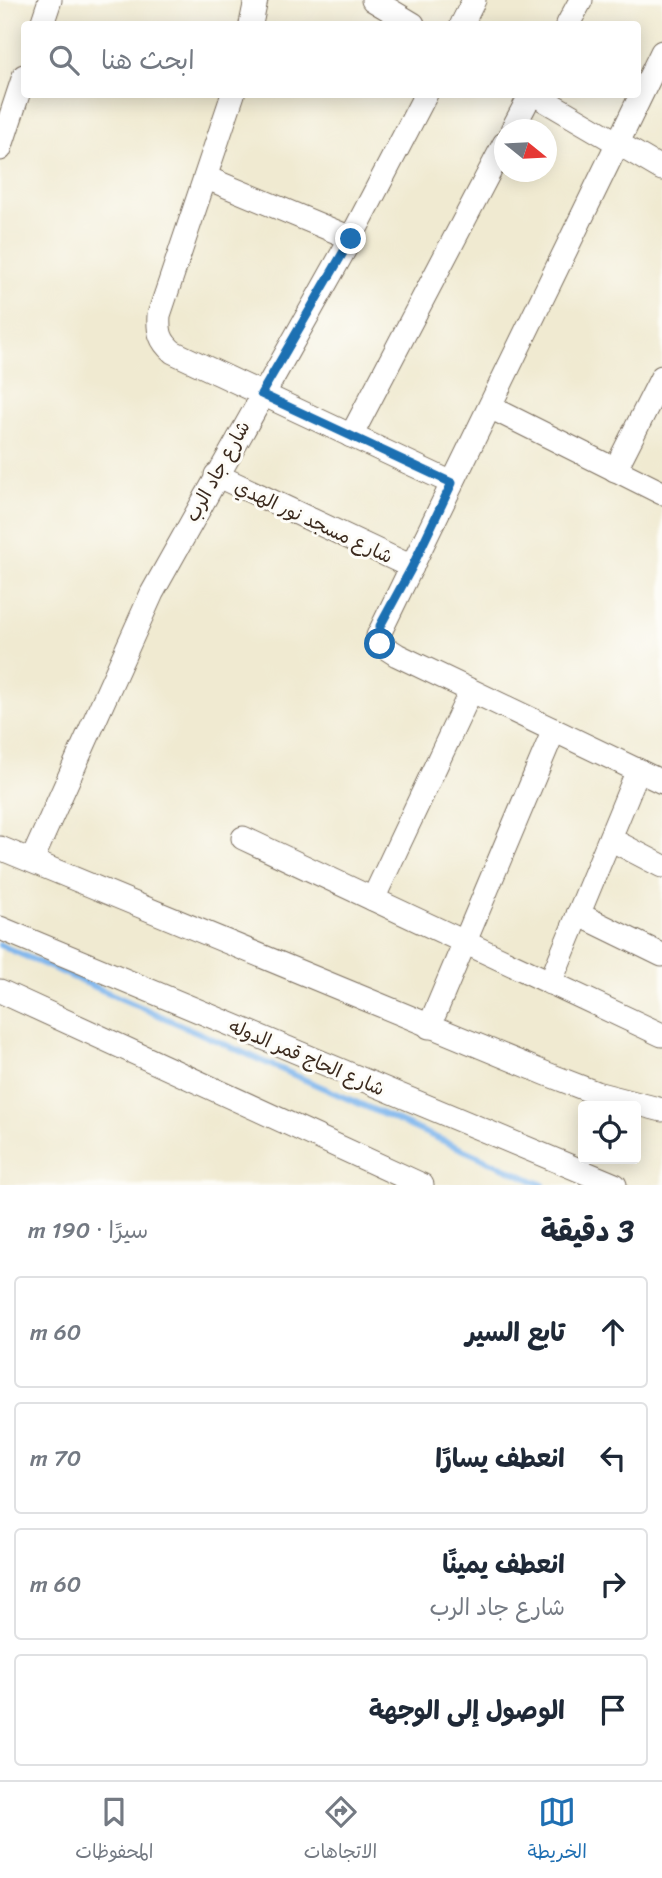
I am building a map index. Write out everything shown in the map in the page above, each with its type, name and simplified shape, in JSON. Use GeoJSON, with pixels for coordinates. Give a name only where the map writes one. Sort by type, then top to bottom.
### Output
{"type":"FeatureCollection","features":[{"type":"Feature","properties":{"kind":"street"},"geometry":{"type":"LineString","coordinates":[[43,21],[50,0]]}},
{"type":"Feature","properties":{"kind":"street"},"geometry":{"type":"LineString","coordinates":[[252,21],[256,0]]}},
{"type":"Feature","properties":{"kind":"street"},"geometry":{"type":"LineString","coordinates":[[373,0],[408,21]]}},
{"type":"Feature","properties":{"kind":"street"},"geometry":{"type":"LineString","coordinates":[[464,21],[474,0]]}},
{"type":"Feature","properties":{"kind":"street"},"geometry":{"type":"LineString","coordinates":[[570,21],[581,0]]}},
{"type":"Feature","properties":{"kind":"street"},"geometry":{"type":"LineString","coordinates":[[641,94],[662,52]]}},
{"type":"Feature","properties":{"kind":"street"},"geometry":{"type":"LineString","coordinates":[[0,149],[21,85]]}},
{"type":"Feature","properties":{"kind":"street"},"geometry":{"type":"LineString","coordinates":[[232,98],[208,177],[159,315],[158,329],[163,343],[173,352],[452,483]]}},
{"type":"Feature","properties":{"kind":"street","name":"شارع جاد الرب"},"geometry":{"type":"LineString","coordinates":[[32,860],[152,593],[261,394],[351,239],[424,98]]}},
{"type":"Feature","properties":{"kind":"street"},"geometry":{"type":"LineString","coordinates":[[518,119],[530,98]]}},
{"type":"Feature","properties":{"kind":"street"},"geometry":{"type":"LineString","coordinates":[[539,98],[662,169]]}},
{"type":"Feature","properties":{"kind":"street"},"geometry":{"type":"LineString","coordinates":[[639,98],[412,567],[380,626],[378,640],[391,652],[662,782]]}},
{"type":"Feature","properties":{"kind":"street"},"geometry":{"type":"LineString","coordinates":[[351,436],[494,165]]}},
{"type":"Feature","properties":{"kind":"street"},"geometry":{"type":"LineString","coordinates":[[208,177],[351,239]]}},
{"type":"Feature","properties":{"kind":"street"},"geometry":{"type":"LineString","coordinates":[[615,470],[662,377]]}},
{"type":"Feature","properties":{"kind":"street"},"geometry":{"type":"LineString","coordinates":[[490,407],[662,494]]}},
{"type":"Feature","properties":{"kind":"street","name":"شارع مسجد نور الهدي"},"geometry":{"type":"LineString","coordinates":[[216,475],[412,567]]}},
{"type":"Feature","properties":{"kind":"street"},"geometry":{"type":"LineString","coordinates":[[373,899],[471,691]]}},
{"type":"Feature","properties":{"kind":"street"},"geometry":{"type":"LineString","coordinates":[[429,1027],[554,730]]}},
{"type":"Feature","properties":{"kind":"street"},"geometry":{"type":"LineString","coordinates":[[550,983],[638,770]]}},
{"type":"Feature","properties":{"kind":"street"},"geometry":{"type":"LineString","coordinates":[[243,838],[662,1035]]}},
{"type":"Feature","properties":{"kind":"street"},"geometry":{"type":"LineString","coordinates":[[610,839],[662,866]]}},
{"type":"Feature","properties":{"kind":"street"},"geometry":{"type":"LineString","coordinates":[[0,848],[429,1027],[596,1093],[662,1110]]}},
{"type":"Feature","properties":{"kind":"street"},"geometry":{"type":"LineString","coordinates":[[579,914],[662,956]]}},
{"type":"Feature","properties":{"kind":"street","name":"شارع الحاج قمر الدوله"},"geometry":{"type":"LineString","coordinates":[[0,929],[615,1185]]}},
{"type":"Feature","properties":{"kind":"street"},"geometry":{"type":"LineString","coordinates":[[0,991],[422,1185]]}},
{"type":"Feature","properties":{"kind":"waterway"},"geometry":{"type":"LineString","coordinates":[[0,945],[543,1185]]}},
{"type":"Feature","properties":{"kind":"route"},"geometry":{"type":"LineString","coordinates":[[351,239],[261,394],[452,483],[380,626],[380,644]]}}]}
